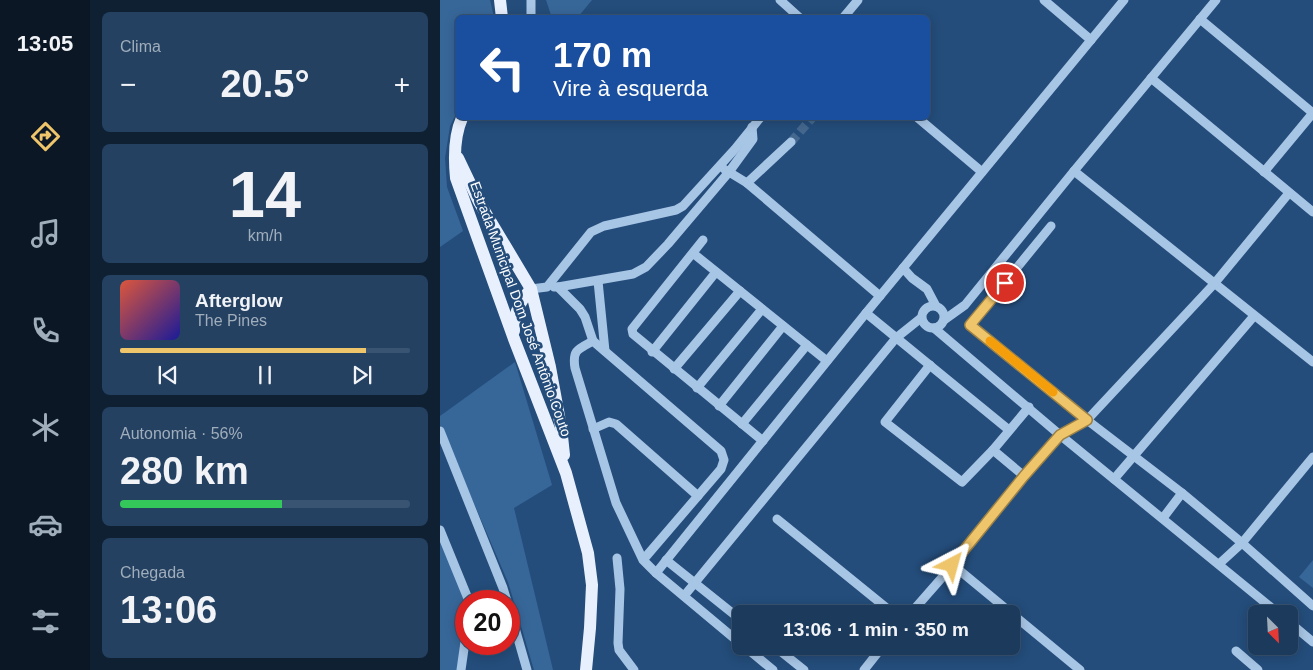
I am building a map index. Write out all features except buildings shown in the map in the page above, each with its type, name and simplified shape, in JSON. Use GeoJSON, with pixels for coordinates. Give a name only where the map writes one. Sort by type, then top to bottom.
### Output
{"type":"FeatureCollection","features":[{"type":"Feature","properties":{"kind":"main road"},"geometry":{"type":"LineString","coordinates":[[500,0],[502,15]]}},
{"type":"Feature","properties":{"kind":"main road","name":"Estrada Municipal Dom José Antônio Couto"},"geometry":{"type":"LineString","coordinates":[[461,120],[456,136],[456,178],[514,339],[566,473],[588,553],[592,586],[586,670]]}},
{"type":"Feature","properties":{"kind":"main road","name":"Estrada Municipal Dom José Antônio Couto"},"geometry":{"type":"LineString","coordinates":[[456,153],[479,202],[530,289],[537,310],[562,427],[566,473]]}},
{"type":"Feature","properties":{"kind":"main road"},"geometry":{"type":"LineString","coordinates":[[514,339],[516,311],[530,289]]}},
{"type":"Feature","properties":{"kind":"main road"},"geometry":{"type":"LineString","coordinates":[[516,311],[526,308],[537,310]]}},
{"type":"Feature","properties":{"kind":"street"},"geometry":{"type":"LineString","coordinates":[[531,0],[531,15]]}},
{"type":"Feature","properties":{"kind":"street"},"geometry":{"type":"LineString","coordinates":[[780,0],[797,15]]}},
{"type":"Feature","properties":{"kind":"street"},"geometry":{"type":"LineString","coordinates":[[846,15],[858,0]]}},
{"type":"Feature","properties":{"kind":"street"},"geometry":{"type":"LineString","coordinates":[[1044,0],[1091,40]]}},
{"type":"Feature","properties":{"kind":"street"},"geometry":{"type":"LineString","coordinates":[[656,572],[1124,0]]}},
{"type":"Feature","properties":{"kind":"street"},"geometry":{"type":"LineString","coordinates":[[921,318],[925,326],[934,328],[942,324],[944,320],[965,305],[1074,170],[1216,0]]}},
{"type":"Feature","properties":{"kind":"street"},"geometry":{"type":"LineString","coordinates":[[1200,19],[1313,113],[1264,172]]}},
{"type":"Feature","properties":{"kind":"street"},"geometry":{"type":"LineString","coordinates":[[1151,78],[1313,212]]}},
{"type":"Feature","properties":{"kind":"street"},"geometry":{"type":"LineString","coordinates":[[547,287],[591,232],[604,226],[676,210],[691,199],[758,120]]}},
{"type":"Feature","properties":{"kind":"street"},"geometry":{"type":"LineString","coordinates":[[920,120],[982,172]]}},
{"type":"Feature","properties":{"kind":"street"},"geometry":{"type":"LineString","coordinates":[[530,289],[598,281],[633,274],[646,267],[729,172],[753,139],[752,127]]}},
{"type":"Feature","properties":{"kind":"street"},"geometry":{"type":"LineString","coordinates":[[747,183],[791,142]]}},
{"type":"Feature","properties":{"kind":"street"},"geometry":{"type":"LineString","coordinates":[[720,167],[747,183],[880,296]]}},
{"type":"Feature","properties":{"kind":"street"},"geometry":{"type":"LineString","coordinates":[[1074,170],[1313,362]]}},
{"type":"Feature","properties":{"kind":"street"},"geometry":{"type":"LineString","coordinates":[[918,605],[1060,435],[1087,420],[1214,284],[1289,192]]}},
{"type":"Feature","properties":{"kind":"street"},"geometry":{"type":"LineString","coordinates":[[1051,226],[970,325],[1087,420],[1182,493],[1313,606]]}},
{"type":"Feature","properties":{"kind":"street"},"geometry":{"type":"LineString","coordinates":[[703,240],[694,254],[632,329],[635,338],[762,441]]}},
{"type":"Feature","properties":{"kind":"street"},"geometry":{"type":"LineString","coordinates":[[694,254],[827,361]]}},
{"type":"Feature","properties":{"kind":"street"},"geometry":{"type":"LineString","coordinates":[[903,268],[912,278],[927,289],[936,306],[943,311],[944,320]]}},
{"type":"Feature","properties":{"kind":"street"},"geometry":{"type":"LineString","coordinates":[[652,352],[716,272]]}},
{"type":"Feature","properties":{"kind":"street"},"geometry":{"type":"LineString","coordinates":[[598,281],[605,351]]}},
{"type":"Feature","properties":{"kind":"street"},"geometry":{"type":"LineString","coordinates":[[558,287],[580,309],[585,317],[593,341],[721,451],[724,460],[721,469],[643,560]]}},
{"type":"Feature","properties":{"kind":"street"},"geometry":{"type":"LineString","coordinates":[[674,369],[740,291]]}},
{"type":"Feature","properties":{"kind":"street"},"geometry":{"type":"LineString","coordinates":[[684,596],[896,338],[921,318],[924,310],[931,305],[936,306]]}},
{"type":"Feature","properties":{"kind":"street"},"geometry":{"type":"LineString","coordinates":[[697,388],[762,309]]}},
{"type":"Feature","properties":{"kind":"street"},"geometry":{"type":"LineString","coordinates":[[866,313],[1009,430]]}},
{"type":"Feature","properties":{"kind":"street"},"geometry":{"type":"LineString","coordinates":[[1114,478],[1254,316]]}},
{"type":"Feature","properties":{"kind":"street"},"geometry":{"type":"LineString","coordinates":[[719,406],[783,326]]}},
{"type":"Feature","properties":{"kind":"street"},"geometry":{"type":"LineString","coordinates":[[934,328],[938,334],[1268,605]]}},
{"type":"Feature","properties":{"kind":"street"},"geometry":{"type":"LineString","coordinates":[[593,341],[578,349],[574,354],[575,368],[616,504],[643,560],[732,636]]}},
{"type":"Feature","properties":{"kind":"street"},"geometry":{"type":"LineString","coordinates":[[742,424],[807,345]]}},
{"type":"Feature","properties":{"kind":"street"},"geometry":{"type":"LineString","coordinates":[[930,366],[885,422],[962,482],[993,450],[1029,408]]}},
{"type":"Feature","properties":{"kind":"street"},"geometry":{"type":"LineString","coordinates":[[593,429],[609,422],[616,424],[698,496]]}},
{"type":"Feature","properties":{"kind":"street"},"geometry":{"type":"LineString","coordinates":[[440,431],[503,590]]}},
{"type":"Feature","properties":{"kind":"street"},"geometry":{"type":"LineString","coordinates":[[993,450],[1024,476]]}},
{"type":"Feature","properties":{"kind":"street"},"geometry":{"type":"LineString","coordinates":[[1219,564],[1242,543],[1313,458]]}},
{"type":"Feature","properties":{"kind":"street"},"geometry":{"type":"LineString","coordinates":[[1163,518],[1182,493]]}},
{"type":"Feature","properties":{"kind":"street"},"geometry":{"type":"LineString","coordinates":[[777,520],[883,605]]}},
{"type":"Feature","properties":{"kind":"street"},"geometry":{"type":"LineString","coordinates":[[440,530],[465,590]]}},
{"type":"Feature","properties":{"kind":"street"},"geometry":{"type":"LineString","coordinates":[[617,558],[620,589],[618,643],[620,650],[634,670]]}},
{"type":"Feature","properties":{"kind":"street"},"geometry":{"type":"LineString","coordinates":[[666,560],[732,613]]}},
{"type":"Feature","properties":{"kind":"street"},"geometry":{"type":"LineString","coordinates":[[952,565],[1080,670]]}},
{"type":"Feature","properties":{"kind":"street"},"geometry":{"type":"LineString","coordinates":[[1298,630],[1313,642]]}},
{"type":"Feature","properties":{"kind":"street"},"geometry":{"type":"LineString","coordinates":[[520,645],[527,670]]}},
{"type":"Feature","properties":{"kind":"street"},"geometry":{"type":"LineString","coordinates":[[1236,651],[1258,670]]}},
{"type":"Feature","properties":{"kind":"street"},"geometry":{"type":"LineString","coordinates":[[461,670],[463,655]]}},
{"type":"Feature","properties":{"kind":"street"},"geometry":{"type":"LineString","coordinates":[[755,655],[773,670]]}},
{"type":"Feature","properties":{"kind":"street"},"geometry":{"type":"LineString","coordinates":[[785,655],[804,670]]}},
{"type":"Feature","properties":{"kind":"street"},"geometry":{"type":"LineString","coordinates":[[864,670],[876,655]]}},
{"type":"Feature","properties":{"kind":"shaded area"},"geometry":{"type":"Polygon","coordinates":[[[440,0],[490,0],[494,15],[455,15],[455,116],[450,126],[445,158],[447,187],[463,231],[440,247],[440,0]]]}},
{"type":"Feature","properties":{"kind":"shaded area"},"geometry":{"type":"Polygon","coordinates":[[[546,0],[592,0],[580,15],[551,15],[546,0]]]}},
{"type":"Feature","properties":{"kind":"shaded area"},"geometry":{"type":"Polygon","coordinates":[[[515,362],[552,485],[514,508],[553,670],[534,670],[520,623],[520,590],[510,590],[440,425],[440,416],[515,362]]]}},
{"type":"Feature","properties":{"kind":"shaded area"},"geometry":{"type":"Polygon","coordinates":[[[440,539],[461,590],[455,590],[455,655],[460,655],[458,670],[440,670],[440,539]]]}},
{"type":"Feature","properties":{"kind":"shaded area"},"geometry":{"type":"Polygon","coordinates":[[[1313,560],[1313,588],[1299,577],[1313,560]]]}},
{"type":"Feature","properties":{"kind":"tunnel"},"geometry":{"type":"LineString","coordinates":[[791,142],[810,120]]}},
{"type":"Feature","properties":{"kind":"slow traffic"},"geometry":{"type":"LineString","coordinates":[[990,341],[1053,392]]}},
{"type":"Feature","properties":{"kind":"route"},"geometry":{"type":"LineString","coordinates":[[952,565],[1060,435],[1087,420],[970,325],[1005,283]]}}]}
